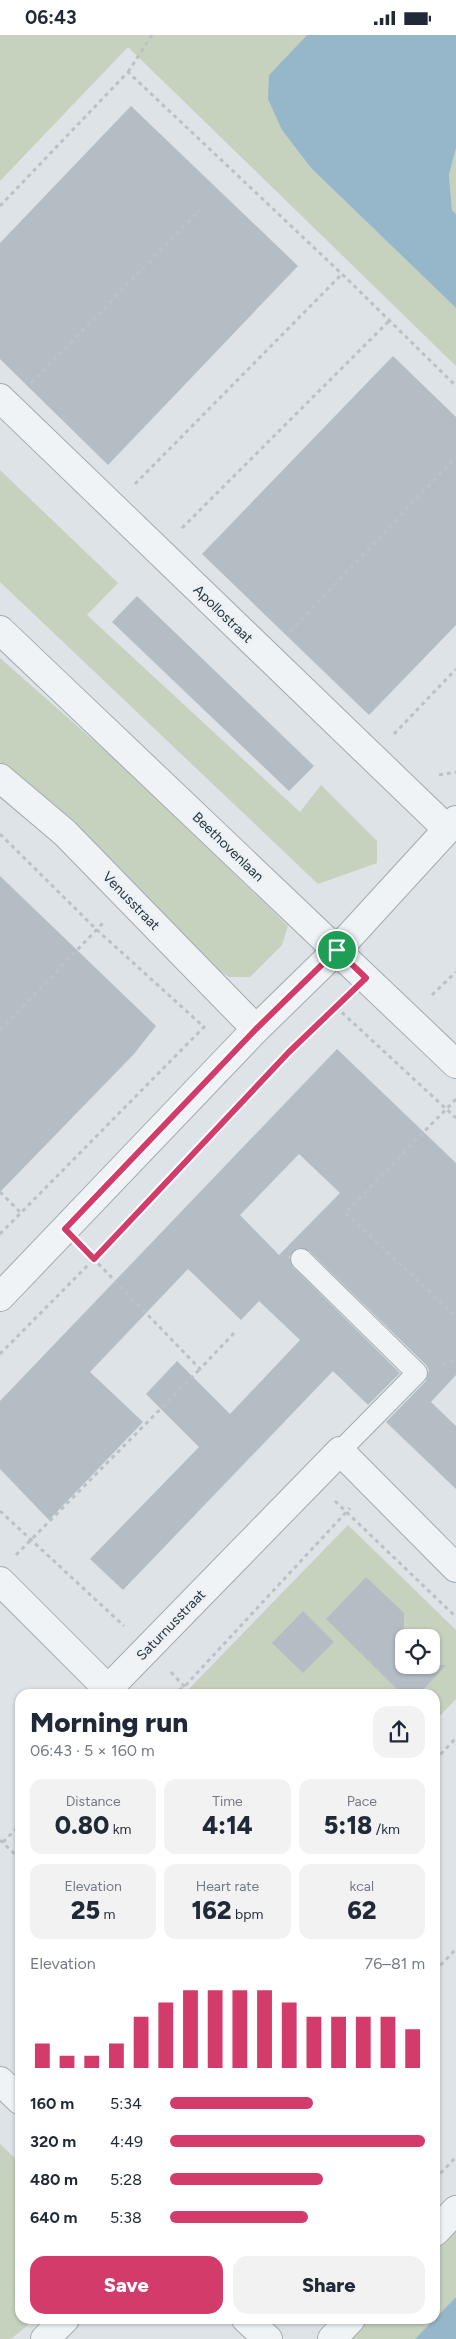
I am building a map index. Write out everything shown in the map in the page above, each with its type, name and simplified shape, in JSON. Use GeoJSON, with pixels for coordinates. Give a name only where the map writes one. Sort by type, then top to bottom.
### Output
{"type":"FeatureCollection","features":[{"type":"Feature","properties":{"kind":"street","name":"Apollostraat"},"geometry":{"type":"LineString","coordinates":[[0,398],[451,825],[337,950],[256,1029],[0,1297]]}},
{"type":"Feature","properties":{"kind":"street","name":"Beethovenlaan"},"geometry":{"type":"LineString","coordinates":[[0,630],[456,1064]]}},
{"type":"Feature","properties":{"kind":"street","name":"Venusstraat"},"geometry":{"type":"LineString","coordinates":[[0,778],[65,833],[256,1029]]}},
{"type":"Feature","properties":{"kind":"street"},"geometry":{"type":"LineString","coordinates":[[340,1451],[456,1568]]}},
{"type":"Feature","properties":{"kind":"street","name":"Saturnusstraat"},"geometry":{"type":"LineString","coordinates":[[6,1570],[108,1689],[340,1451]]}},
{"type":"Feature","properties":{"kind":"street"},"geometry":{"type":"LineString","coordinates":[[0,2081],[15,2095]]}},
{"type":"Feature","properties":{"kind":"street"},"geometry":{"type":"LineString","coordinates":[[440,2227],[456,2210]]}},
{"type":"Feature","properties":{"kind":"street"},"geometry":{"type":"LineString","coordinates":[[45,2339],[60,2324]]}},
{"type":"Feature","properties":{"kind":"street"},"geometry":{"type":"LineString","coordinates":[[252,2324],[268,2339]]}},
{"type":"Feature","properties":{"kind":"street"},"geometry":{"type":"LineString","coordinates":[[332,2339],[347,2324]]}},
{"type":"Feature","properties":{"kind":"lane","name":"Saturnusstraat"},"geometry":{"type":"LineString","coordinates":[[301,1259],[417,1373],[340,1451]]}},
{"type":"Feature","properties":{"kind":"path"},"geometry":{"type":"LineString","coordinates":[[0,206],[128,72],[152,35]]}},
{"type":"Feature","properties":{"kind":"path"},"geometry":{"type":"LineString","coordinates":[[128,72],[342,273],[456,386]]}},
{"type":"Feature","properties":{"kind":"path"},"geometry":{"type":"LineString","coordinates":[[28,386],[200,210]]}},
{"type":"Feature","properties":{"kind":"path"},"geometry":{"type":"LineString","coordinates":[[133,487],[342,273]]}},
{"type":"Feature","properties":{"kind":"path"},"geometry":{"type":"LineString","coordinates":[[180,531],[389,321]]}},
{"type":"Feature","properties":{"kind":"path"},"geometry":{"type":"LineString","coordinates":[[288,634],[453,460]]}},
{"type":"Feature","properties":{"kind":"path"},"geometry":{"type":"LineString","coordinates":[[0,834],[97,929],[204,1027]]}},
{"type":"Feature","properties":{"kind":"path"},"geometry":{"type":"LineString","coordinates":[[0,1030],[128,898]]}},
{"type":"Feature","properties":{"kind":"path"},"geometry":{"type":"LineString","coordinates":[[0,1354],[94,1259],[289,1052],[366,978]]}},
{"type":"Feature","properties":{"kind":"path"},"geometry":{"type":"LineString","coordinates":[[0,1235],[229,1001]]}},
{"type":"Feature","properties":{"kind":"path"},"geometry":{"type":"LineString","coordinates":[[336,1007],[456,1118]]}},
{"type":"Feature","properties":{"kind":"path"},"geometry":{"type":"LineString","coordinates":[[456,1099],[345,1213],[456,1316]]}},
{"type":"Feature","properties":{"kind":"path"},"geometry":{"type":"LineString","coordinates":[[0,1192],[21,1213]]}},
{"type":"Feature","properties":{"kind":"path"},"geometry":{"type":"LineString","coordinates":[[65,1229],[200,1369]]}},
{"type":"Feature","properties":{"kind":"path"},"geometry":{"type":"LineString","coordinates":[[6,1570],[30,1540],[234,1333]]}},
{"type":"Feature","properties":{"kind":"path"},"geometry":{"type":"LineString","coordinates":[[0,1511],[148,1648]]}},
{"type":"Feature","properties":{"kind":"path"},"geometry":{"type":"LineString","coordinates":[[181,1689],[347,1512],[456,1617]]}},
{"type":"Feature","properties":{"kind":"path"},"geometry":{"type":"LineString","coordinates":[[440,1755],[456,1738]]}},
{"type":"Feature","properties":{"kind":"path"},"geometry":{"type":"LineString","coordinates":[[15,1829],[1,1841],[15,1854]]}},
{"type":"Feature","properties":{"kind":"path"},"geometry":{"type":"LineString","coordinates":[[440,1966],[456,1949]]}},
{"type":"Feature","properties":{"kind":"path"},"geometry":{"type":"LineString","coordinates":[[440,2174],[456,2157]]}},
{"type":"Feature","properties":{"kind":"green space"},"geometry":{"type":"Polygon","coordinates":[[[0,35],[307,35],[269,75],[312,169],[456,308],[456,366],[128,47],[0,181],[0,35]]]}},
{"type":"Feature","properties":{"kind":"green space"},"geometry":{"type":"Polygon","coordinates":[[[456,148],[456,214],[452,210],[449,175],[456,148]]]}},
{"type":"Feature","properties":{"kind":"green space"},"geometry":{"type":"Polygon","coordinates":[[[0,470],[118,583],[87,615],[300,812],[321,785],[377,841],[377,863],[318,884],[0,582],[0,470]]]}},
{"type":"Feature","properties":{"kind":"green space"},"geometry":{"type":"Polygon","coordinates":[[[0,658],[143,784],[288,926],[282,945],[250,977],[229,977],[209,964],[0,762],[0,658]]]}},
{"type":"Feature","properties":{"kind":"green space"},"geometry":{"type":"Polygon","coordinates":[[[348,1525],[456,1630],[456,1699],[440,1716],[440,1689],[189,1689],[348,1525]]]}},
{"type":"Feature","properties":{"kind":"green space"},"geometry":{"type":"Polygon","coordinates":[[[0,2144],[15,2158],[15,2324],[29,2324],[11,2339],[0,2339],[0,2144]]]}},
{"type":"Feature","properties":{"kind":"green space"},"geometry":{"type":"Polygon","coordinates":[[[456,2227],[456,2297],[440,2314],[440,2244],[456,2227]]]}},
{"type":"Feature","properties":{"kind":"green space"},"geometry":{"type":"Polygon","coordinates":[[[363,2324],[430,2324],[415,2339],[349,2339],[363,2324]]]}},
{"type":"Feature","properties":{"kind":"water"},"geometry":{"type":"Polygon","coordinates":[[[307,35],[456,35],[456,148],[449,175],[452,210],[456,214],[456,308],[312,169],[282,130],[268,99],[269,75],[307,35]]]}},
{"type":"Feature","properties":{"kind":"water"},"geometry":{"type":"Polygon","coordinates":[[[456,2297],[456,2339],[415,2339],[430,2324],[440,2324],[440,2313],[456,2297]]]}},
{"type":"Feature","properties":{"kind":"building"},"geometry":{"type":"Polygon","coordinates":[[[131,106],[298,266],[108,465],[0,359],[0,243],[131,106]]]}},
{"type":"Feature","properties":{"kind":"building"},"geometry":{"type":"Polygon","coordinates":[[[393,356],[456,417],[456,625],[369,715],[202,554],[393,356]]]}},
{"type":"Feature","properties":{"kind":"building"},"geometry":{"type":"Polygon","coordinates":[[[137,596],[314,766],[289,791],[112,622],[137,596]]]}},
{"type":"Feature","properties":{"kind":"building"},"geometry":{"type":"Polygon","coordinates":[[[0,876],[156,1026],[134,1054],[0,1192],[0,876]]]}},
{"type":"Feature","properties":{"kind":"building"},"geometry":{"type":"Polygon","coordinates":[[[337,1049],[456,1163],[456,1375],[431,1402],[456,1426],[456,1489],[386,1422],[426,1381],[429,1370],[426,1365],[309,1251],[297,1248],[289,1257],[293,1267],[400,1373],[368,1405],[333,1371],[123,1590],[90,1559],[199,1447],[146,1394],[177,1361],[230,1414],[300,1340],[259,1301],[241,1320],[188,1269],[90,1372],[143,1422],[49,1520],[0,1469],[0,1401],[337,1049]],[[299,1154],[240,1215],[279,1255],[340,1193],[299,1154]]]}},
{"type":"Feature","properties":{"kind":"building"},"geometry":{"type":"Polygon","coordinates":[[[366,1577],[404,1613],[404,1629],[395,1629],[395,1674],[438,1674],[424,1689],[397,1689],[326,1619],[366,1577]]]}},
{"type":"Feature","properties":{"kind":"building"},"geometry":{"type":"Polygon","coordinates":[[[303,1611],[334,1642],[303,1673],[272,1643],[303,1611]]]}},
{"type":"Feature","properties":{"kind":"building"},"geometry":{"type":"Polygon","coordinates":[[[440,1665],[446,1665],[440,1671],[440,1665]]]}},
{"type":"Feature","properties":{"kind":"route"},"geometry":{"type":"LineString","coordinates":[[337,950],[366,978],[289,1052],[94,1259],[65,1229],[256,1029],[337,950]]}}]}
